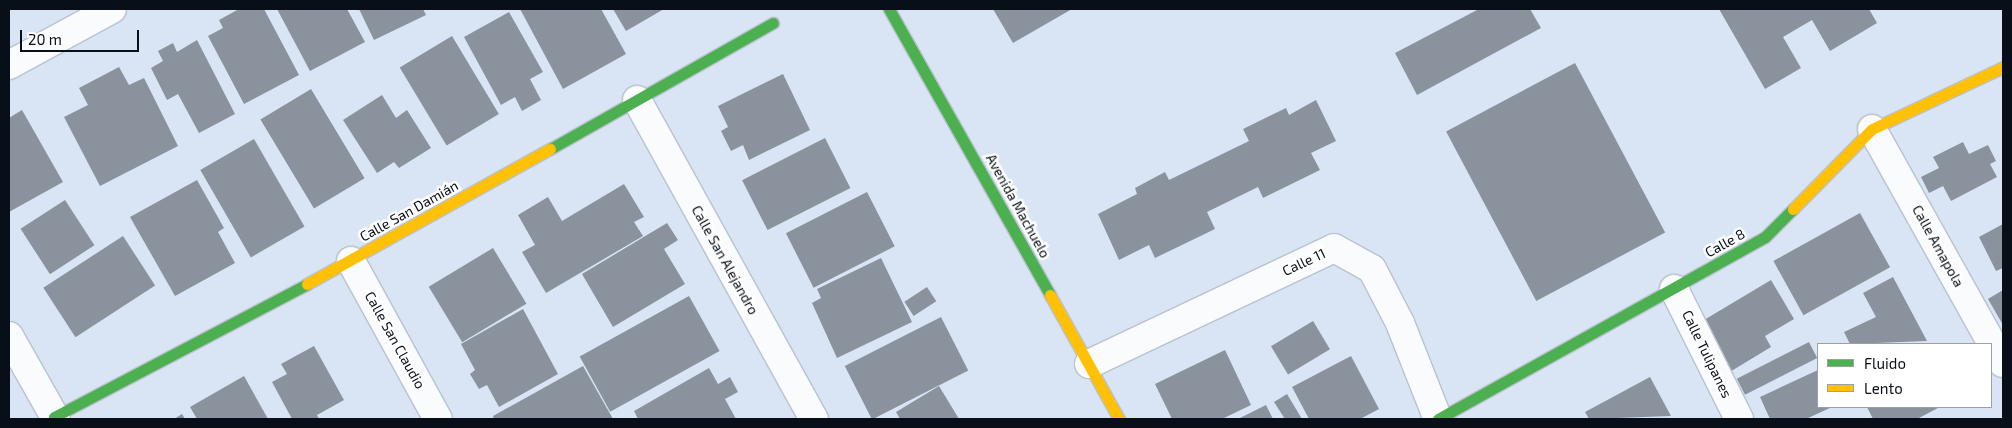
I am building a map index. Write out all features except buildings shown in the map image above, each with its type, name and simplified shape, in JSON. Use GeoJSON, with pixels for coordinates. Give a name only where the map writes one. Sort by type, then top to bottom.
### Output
{"type":"FeatureCollection","features":[{"type":"Feature","properties":{"kind":"street"},"geometry":{"type":"LineString","coordinates":[[9,65],[112,9]]}},
{"type":"Feature","properties":{"kind":"street","name":"Avenida Machuelo"},"geometry":{"type":"LineString","coordinates":[[889,9],[1119,419]]}},
{"type":"Feature","properties":{"kind":"street","name":"Calle San Damián"},"geometry":{"type":"LineString","coordinates":[[55,418],[352,261],[773,24]]}},
{"type":"Feature","properties":{"kind":"street","name":"Calle 8"},"geometry":{"type":"LineString","coordinates":[[1438,418],[1765,237],[1872,129],[2003,67]]}},
{"type":"Feature","properties":{"kind":"street","name":"Calle San Alejandro"},"geometry":{"type":"LineString","coordinates":[[637,100],[814,419]]}},
{"type":"Feature","properties":{"kind":"street","name":"Calle Amapola"},"geometry":{"type":"LineString","coordinates":[[1872,129],[1992,343]]}},
{"type":"Feature","properties":{"kind":"street","name":"Calle 11"},"geometry":{"type":"LineString","coordinates":[[1089,364],[1334,248],[1372,269],[1400,324],[1438,418]]}},
{"type":"Feature","properties":{"kind":"street","name":"Calle San Claudio"},"geometry":{"type":"LineString","coordinates":[[352,261],[438,419]]}},
{"type":"Feature","properties":{"kind":"street","name":"Calle Tulipanes"},"geometry":{"type":"LineString","coordinates":[[1674,288],[1739,419]]}},
{"type":"Feature","properties":{"kind":"street"},"geometry":{"type":"LineString","coordinates":[[9,336],[55,418]]}},
{"type":"Feature","properties":{"kind":"street","name":"Calle Amapola"},"geometry":{"type":"LineString","coordinates":[[1992,343],[2003,363]]}},
{"type":"Feature","properties":{"kind":"traffic: fast"},"geometry":{"type":"LineString","coordinates":[[889,9],[1050,295]]}},
{"type":"Feature","properties":{"kind":"traffic: fast"},"geometry":{"type":"LineString","coordinates":[[550,149],[773,23]]}},
{"type":"Feature","properties":{"kind":"traffic: fast"},"geometry":{"type":"LineString","coordinates":[[1438,419],[1765,237],[1793,209]]}},
{"type":"Feature","properties":{"kind":"traffic: fast"},"geometry":{"type":"LineString","coordinates":[[54,417],[307,284]]}},
{"type":"Feature","properties":{"kind":"traffic: slow"},"geometry":{"type":"LineString","coordinates":[[1793,209],[1872,129],[2003,67]]}},
{"type":"Feature","properties":{"kind":"traffic: slow"},"geometry":{"type":"LineString","coordinates":[[307,284],[550,149]]}},
{"type":"Feature","properties":{"kind":"traffic: slow"},"geometry":{"type":"LineString","coordinates":[[1050,295],[1119,419]]}}]}
